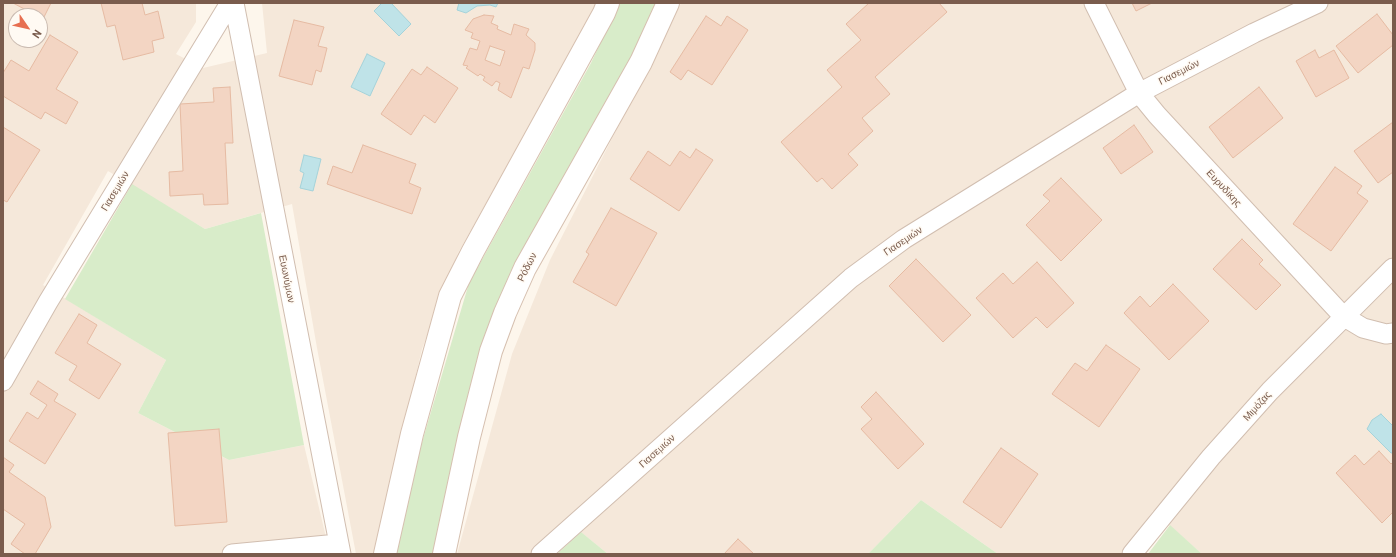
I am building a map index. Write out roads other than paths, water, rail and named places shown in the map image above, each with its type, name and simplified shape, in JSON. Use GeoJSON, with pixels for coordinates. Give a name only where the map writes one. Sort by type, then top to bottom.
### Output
{"type":"FeatureCollection","features":[{"type":"Feature","properties":{"kind":"street","name":"Γιασεμιών"},"geometry":{"type":"LineString","coordinates":[[3,381],[48,302],[230,3]]}},
{"type":"Feature","properties":{"kind":"street","name":"Ευωνύμων"},"geometry":{"type":"LineString","coordinates":[[234,3],[340,549]]}},
{"type":"Feature","properties":{"kind":"street"},"geometry":{"type":"LineString","coordinates":[[385,554],[412,434],[450,296],[472,251],[604,14],[608,3]]}},
{"type":"Feature","properties":{"kind":"street","name":"Ρόδων"},"geometry":{"type":"LineString","coordinates":[[444,554],[471,430],[491,350],[505,313],[525,268],[641,62],[668,3]]}},
{"type":"Feature","properties":{"kind":"street","name":"Ευρυδίκης"},"geometry":{"type":"LineString","coordinates":[[1094,3],[1139,93],[1156,115],[1343,316],[1363,328],[1386,334],[1393,333]]}},
{"type":"Feature","properties":{"kind":"street","name":"Γιασεμιών"},"geometry":{"type":"LineString","coordinates":[[541,554],[851,278],[904,239],[1139,93],[1318,3]]}},
{"type":"Feature","properties":{"kind":"street","name":"Μιμόζας"},"geometry":{"type":"LineString","coordinates":[[1132,554],[1211,457],[1270,392],[1343,316],[1393,268]]}},
{"type":"Feature","properties":{"kind":"street"},"geometry":{"type":"LineString","coordinates":[[232,554],[340,549]]}},
{"type":"Feature","properties":{"kind":"water"},"geometry":{"type":"Polygon","coordinates":[[[382,3],[391,3],[411,24],[399,36],[374,11],[382,3]]]}},
{"type":"Feature","properties":{"kind":"water"},"geometry":{"type":"Polygon","coordinates":[[[459,3],[498,3],[496,7],[490,5],[477,6],[466,13],[457,10],[459,3]]]}},
{"type":"Feature","properties":{"kind":"water"},"geometry":{"type":"Polygon","coordinates":[[[367,54],[385,63],[370,96],[351,87],[367,54]]]}},
{"type":"Feature","properties":{"kind":"water"},"geometry":{"type":"Polygon","coordinates":[[[304,155],[321,159],[313,191],[300,188],[304,173],[300,171],[304,155]]]}},
{"type":"Feature","properties":{"kind":"water"},"geometry":{"type":"Polygon","coordinates":[[[1381,414],[1393,426],[1393,453],[1391,453],[1367,429],[1372,420],[1381,414]]]}}]}
